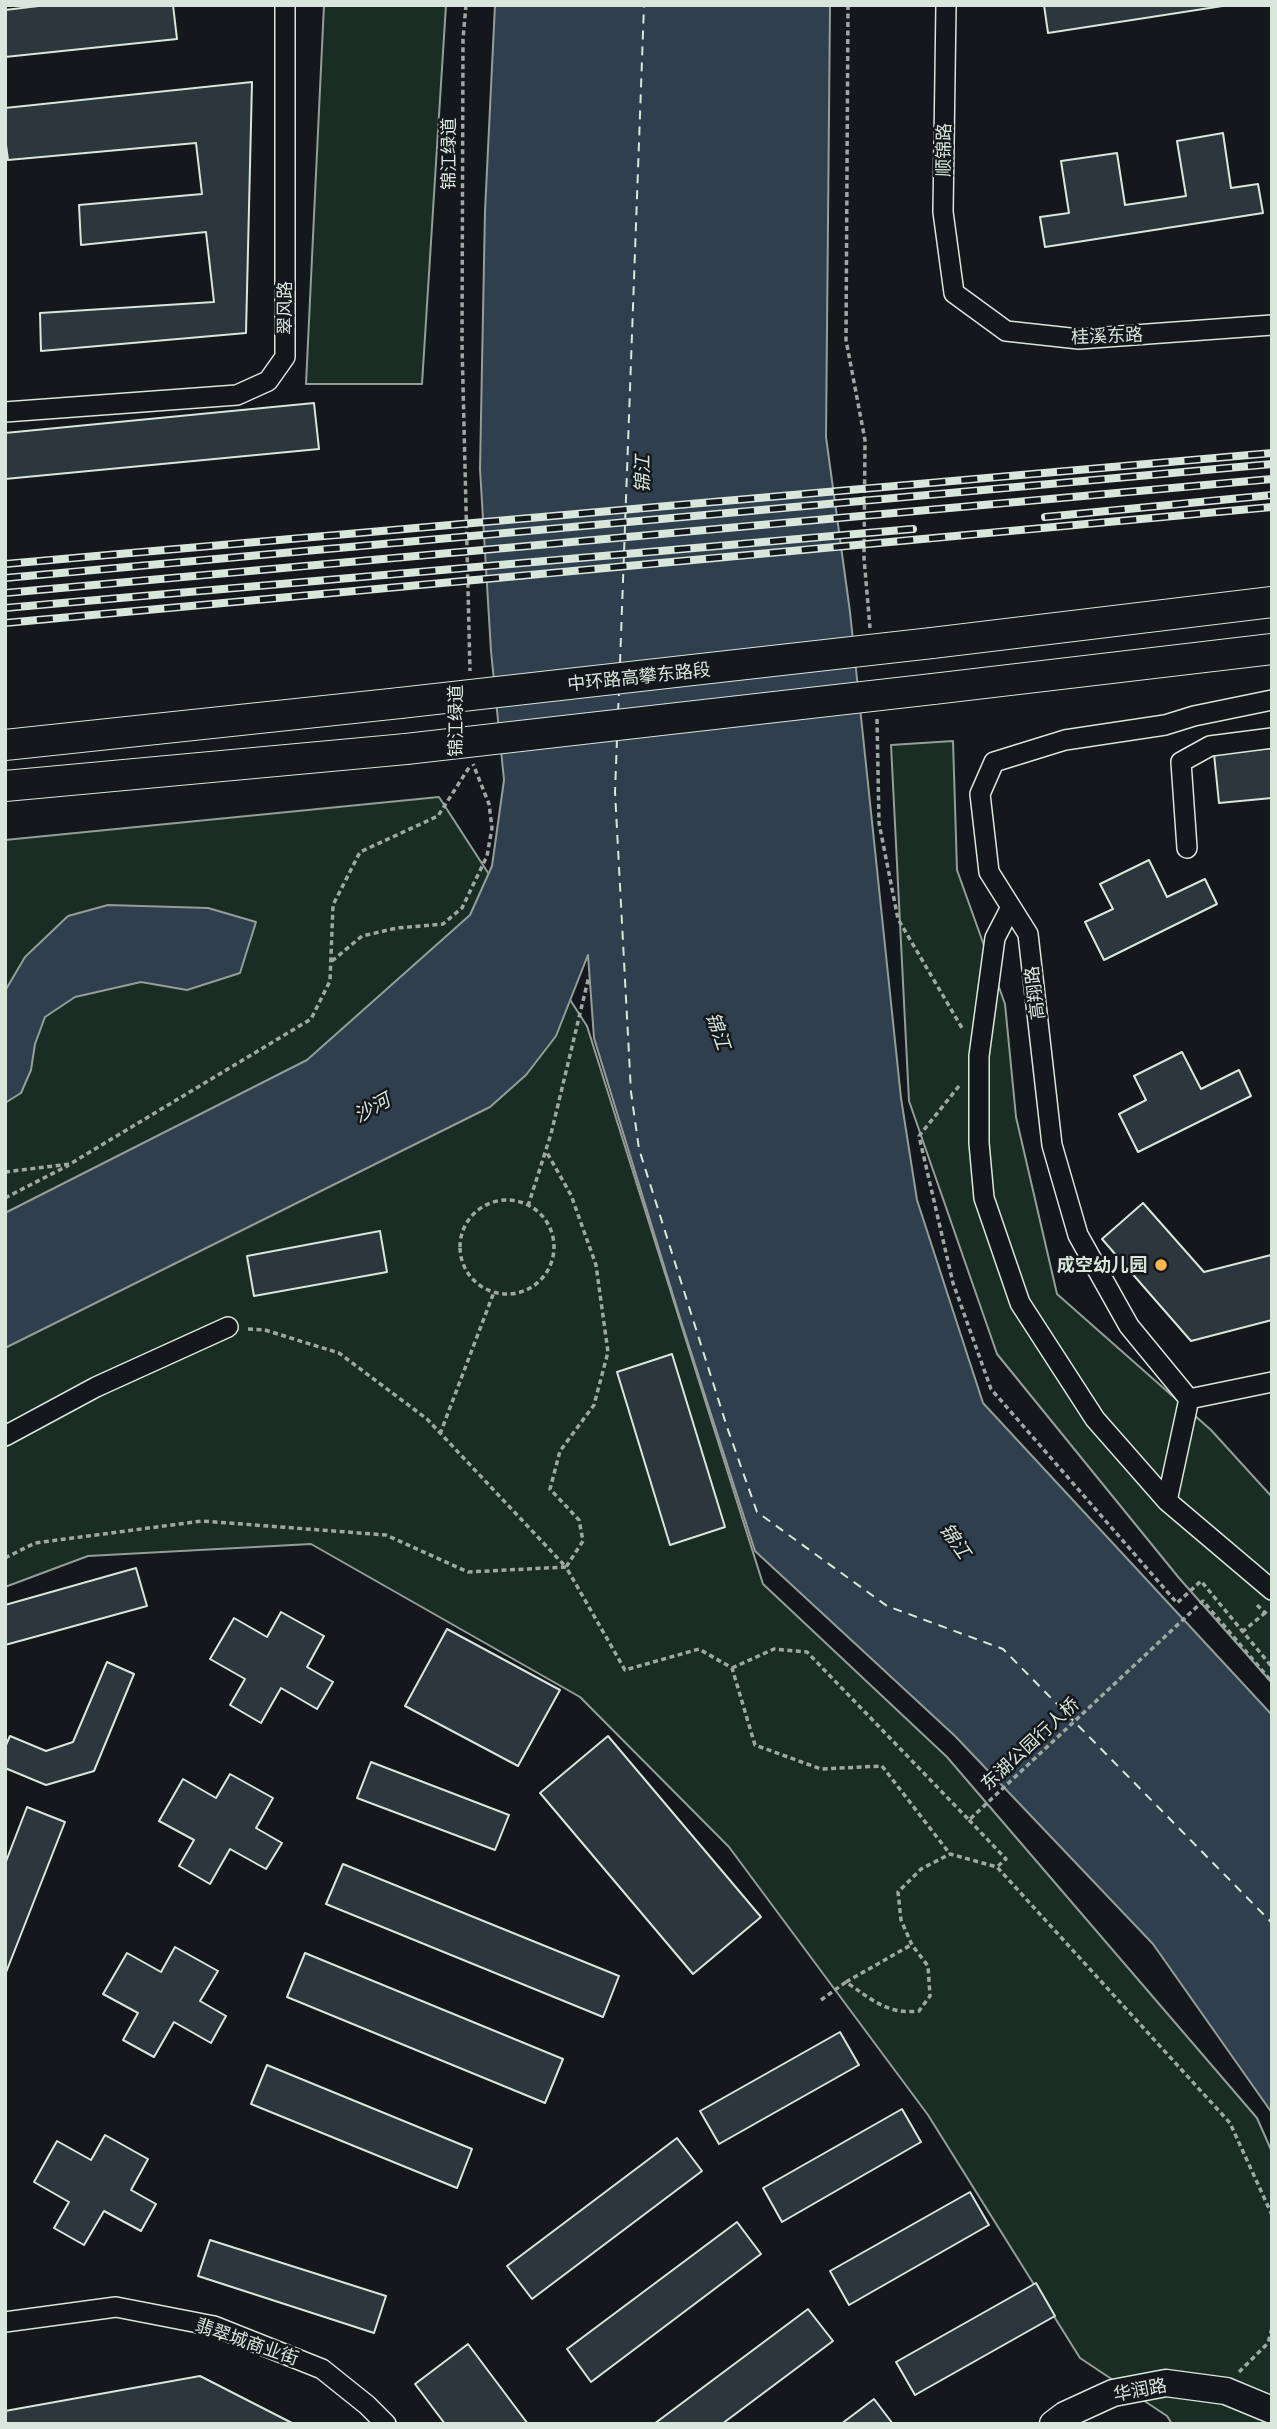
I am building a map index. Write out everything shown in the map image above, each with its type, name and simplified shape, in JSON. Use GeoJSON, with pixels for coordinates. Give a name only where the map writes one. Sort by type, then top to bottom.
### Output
{"type":"FeatureCollection","features":[{"type":"Feature","properties":{"kind":"main road","name":"中环路高攀东路段"},"geometry":{"type":"LineString","coordinates":[[5,745],[932,643],[1272,602]]}},
{"type":"Feature","properties":{"kind":"main road"},"geometry":{"type":"LineString","coordinates":[[5,786],[406,748],[1272,649]]}},
{"type":"Feature","properties":{"kind":"street","name":"翠风路"},"geometry":{"type":"LineString","coordinates":[[5,412],[237,395],[268,381],[285,357],[285,5]]}},
{"type":"Feature","properties":{"kind":"street","name":"顺锦路"},"geometry":{"type":"LineString","coordinates":[[946,5],[943,212],[954,293]]}},
{"type":"Feature","properties":{"kind":"street","name":"桂溪东路"},"geometry":{"type":"LineString","coordinates":[[954,293],[1006,331],[1079,339],[1272,326]]}},
{"type":"Feature","properties":{"kind":"street","name":"高翔路"},"geometry":{"type":"LineString","coordinates":[[1189,1399],[1129,1326],[1078,1235],[1052,1145],[1028,934],[989,872],[980,794],[994,762],[1065,740],[1165,725],[1272,699]]}},
{"type":"Feature","properties":{"kind":"street"},"geometry":{"type":"LineString","coordinates":[[1186,848],[1181,762],[1210,746],[1272,738]]}},
{"type":"Feature","properties":{"kind":"street"},"geometry":{"type":"LineString","coordinates":[[1011,907],[995,938],[979,1056],[979,1143],[984,1198],[1020,1303],[1094,1419],[1167,1502],[1272,1590]]}},
{"type":"Feature","properties":{"kind":"street"},"geometry":{"type":"LineString","coordinates":[[5,1436],[96,1387],[228,1327]]}},
{"type":"Feature","properties":{"kind":"street"},"geometry":{"type":"LineString","coordinates":[[1167,1502],[1189,1399],[1272,1382]]}},
{"type":"Feature","properties":{"kind":"street","name":"翡翠城商业街"},"geometry":{"type":"LineString","coordinates":[[5,2322],[116,2307],[214,2326],[322,2369],[386,2424]]}},
{"type":"Feature","properties":{"kind":"street","name":"华润路"},"geometry":{"type":"LineString","coordinates":[[1053,2424],[1065,2415],[1113,2393],[1166,2383],[1226,2391],[1272,2410]]}},
{"type":"Feature","properties":{"kind":"path","name":"锦江绿道"},"geometry":{"type":"LineString","coordinates":[[466,5],[463,39],[462,344],[470,678]]}},
{"type":"Feature","properties":{"kind":"path"},"geometry":{"type":"LineString","coordinates":[[848,5],[846,340],[865,440],[864,558],[871,637]]}},
{"type":"Feature","properties":{"kind":"path"},"geometry":{"type":"LineString","coordinates":[[877,715],[879,823],[898,919],[979,1056],[970,1073],[919,1136],[953,1283],[991,1390],[1177,1602],[1200,1581],[1272,1667]]}},
{"type":"Feature","properties":{"kind":"path","name":"锦江绿道"},"geometry":{"type":"LineString","coordinates":[[5,1172],[70,1164],[311,1019],[330,981],[333,905],[359,852],[438,816],[472,762],[489,804],[492,828],[487,856],[462,908],[443,924],[397,928],[362,936],[331,962]]}},
{"type":"Feature","properties":{"kind":"path"},"geometry":{"type":"LineString","coordinates":[[528,1206],[546,1151],[589,976]]}},
{"type":"Feature","properties":{"kind":"path"},"geometry":{"type":"LineString","coordinates":[[546,1151],[571,1195],[596,1265],[608,1352],[594,1405],[560,1451],[550,1489],[579,1520],[583,1541],[566,1567]]}},
{"type":"Feature","properties":{"kind":"path"},"geometry":{"type":"LineString","coordinates":[[5,1198],[70,1164]]}},
{"type":"Feature","properties":{"kind":"path"},"geometry":{"type":"LineString","coordinates":[[507,1200],[528,1206],[546,1221],[552,1233],[554,1247],[545,1274],[528,1288],[508,1294],[481,1286],[470,1277],[459,1249],[461,1234],[468,1220],[478,1209],[492,1202],[507,1200]]}},
{"type":"Feature","properties":{"kind":"path"},"geometry":{"type":"LineString","coordinates":[[440,1434],[494,1292]]}},
{"type":"Feature","properties":{"kind":"path"},"geometry":{"type":"LineString","coordinates":[[228,1327],[265,1330],[339,1353],[427,1419],[566,1567],[625,1670],[699,1649],[732,1668],[755,1745],[821,1769],[882,1766],[950,1854],[997,1867],[1230,2123],[1272,2215]]}},
{"type":"Feature","properties":{"kind":"path"},"geometry":{"type":"LineString","coordinates":[[5,1559],[35,1543],[202,1521],[386,1535],[468,1572],[566,1567]]}},
{"type":"Feature","properties":{"kind":"path","name":"东湖公园行人桥"},"geometry":{"type":"LineString","coordinates":[[969,1820],[1203,1601],[1272,1682]]}},
{"type":"Feature","properties":{"kind":"path"},"geometry":{"type":"LineString","coordinates":[[1255,1602],[1265,1613]]}},
{"type":"Feature","properties":{"kind":"path"},"geometry":{"type":"LineString","coordinates":[[1242,1632],[1272,1605]]}},
{"type":"Feature","properties":{"kind":"path"},"geometry":{"type":"LineString","coordinates":[[732,1668],[774,1649],[807,1652],[1006,1859],[997,1867]]}},
{"type":"Feature","properties":{"kind":"path"},"geometry":{"type":"LineString","coordinates":[[846,1982],[880,2006],[903,2013],[919,2011],[930,1996],[928,1966],[912,1945],[901,1920],[898,1892],[921,1869],[950,1854]]}},
{"type":"Feature","properties":{"kind":"path"},"geometry":{"type":"LineString","coordinates":[[821,2000],[846,1982],[912,1945]]}},
{"type":"Feature","properties":{"kind":"path"},"geometry":{"type":"LineString","coordinates":[[1226,2391],[1230,2381],[1268,2343],[1272,2328]]}},
{"type":"Feature","properties":{"kind":"green space"},"geometry":{"type":"Polygon","coordinates":[[[324,5],[446,5],[422,384],[306,384],[324,5]]]}},
{"type":"Feature","properties":{"kind":"green space"},"geometry":{"type":"Polygon","coordinates":[[[953,741],[957,870],[1005,1004],[1016,1117],[1057,1294],[1211,1430],[1272,1497],[1272,1683],[1179,1578],[997,1354],[909,1101],[891,745],[953,741]]]}},
{"type":"Feature","properties":{"kind":"green space"},"geometry":{"type":"Polygon","coordinates":[[[439,797],[587,1026],[763,1584],[947,1757],[1257,2118],[1272,2152],[1272,2424],[1172,2424],[1167,2416],[1080,2358],[928,2115],[729,1847],[580,1697],[311,1544],[88,1556],[5,1587],[5,840],[439,797]]]}},
{"type":"Feature","properties":{"kind":"water"},"geometry":{"type":"Polygon","coordinates":[[[495,5],[830,5],[826,437],[850,612],[901,1098],[917,1200],[983,1403],[1272,1715],[1272,2113],[1153,1944],[955,1736],[755,1551],[594,1038],[588,955],[556,1036],[526,1075],[490,1107],[5,1348],[5,1213],[307,1060],[470,915],[492,866],[504,780],[491,651],[480,469],[485,211],[495,5]]]}},
{"type":"Feature","properties":{"kind":"water"},"geometry":{"type":"Polygon","coordinates":[[[108,905],[208,908],[256,922],[240,973],[187,990],[141,982],[75,997],[45,1017],[35,1044],[31,1070],[21,1093],[5,1103],[5,991],[25,957],[68,916],[108,905]]]}},
{"type":"Feature","properties":{"kind":"building"},"geometry":{"type":"Polygon","coordinates":[[[47,5],[173,5],[177,39],[5,57],[5,10],[47,5]]]}},
{"type":"Feature","properties":{"kind":"building"},"geometry":{"type":"Polygon","coordinates":[[[1044,5],[1229,5],[1048,33],[1044,5]]]}},
{"type":"Feature","properties":{"kind":"building"},"geometry":{"type":"Polygon","coordinates":[[[252,82],[246,333],[41,351],[40,313],[214,302],[206,232],[81,245],[79,205],[202,194],[196,143],[8,160],[5,108],[252,82]]]}},
{"type":"Feature","properties":{"kind":"building"},"geometry":{"type":"Polygon","coordinates":[[[1223,133],[1231,188],[1258,184],[1263,213],[1045,247],[1040,217],[1069,213],[1061,161],[1117,153],[1125,205],[1186,196],[1177,141],[1223,133]]]}},
{"type":"Feature","properties":{"kind":"building"},"geometry":{"type":"Polygon","coordinates":[[[314,403],[319,449],[5,479],[5,433],[314,403]]]}},
{"type":"Feature","properties":{"kind":"building"},"geometry":{"type":"Polygon","coordinates":[[[1272,748],[1272,798],[1219,803],[1214,754],[1272,748]]]}},
{"type":"Feature","properties":{"kind":"building"},"geometry":{"type":"Polygon","coordinates":[[[1149,860],[1167,897],[1205,879],[1217,904],[1104,960],[1085,922],[1113,909],[1100,884],[1149,860]]]}},
{"type":"Feature","properties":{"kind":"building"},"geometry":{"type":"Polygon","coordinates":[[[1182,1052],[1201,1089],[1239,1070],[1251,1096],[1138,1152],[1119,1114],[1146,1100],[1134,1076],[1182,1052]]]}},
{"type":"Feature","properties":{"kind":"building","name":"成空幼儿园"},"geometry":{"type":"Polygon","coordinates":[[[1143,1203],[1204,1272],[1271,1255],[1272,1320],[1191,1341],[1102,1239],[1143,1203]]]}},
{"type":"Feature","properties":{"kind":"building"},"geometry":{"type":"Polygon","coordinates":[[[380,1231],[387,1272],[254,1296],[247,1256],[380,1231]]]}},
{"type":"Feature","properties":{"kind":"building"},"geometry":{"type":"Polygon","coordinates":[[[672,1354],[725,1527],[670,1545],[617,1372],[672,1354]]]}},
{"type":"Feature","properties":{"kind":"building"},"geometry":{"type":"Polygon","coordinates":[[[136,1568],[147,1606],[5,1645],[5,1605],[136,1568]]]}},
{"type":"Feature","properties":{"kind":"building"},"geometry":{"type":"Polygon","coordinates":[[[281,1612],[324,1636],[307,1667],[333,1682],[317,1709],[281,1688],[261,1723],[230,1705],[245,1679],[210,1659],[234,1618],[267,1637],[281,1612]]]}},
{"type":"Feature","properties":{"kind":"building"},"geometry":{"type":"Polygon","coordinates":[[[447,1629],[560,1690],[518,1766],[405,1706],[447,1629]]]}},
{"type":"Feature","properties":{"kind":"building"},"geometry":{"type":"Polygon","coordinates":[[[107,1662],[134,1674],[94,1771],[46,1785],[5,1768],[5,1747],[10,1736],[46,1751],[73,1742],[107,1662]]]}},
{"type":"Feature","properties":{"kind":"building"},"geometry":{"type":"Polygon","coordinates":[[[608,1736],[761,1917],[693,1974],[540,1793],[608,1736]]]}},
{"type":"Feature","properties":{"kind":"building"},"geometry":{"type":"Polygon","coordinates":[[[371,1762],[509,1815],[495,1850],[357,1798],[371,1762]]]}},
{"type":"Feature","properties":{"kind":"building"},"geometry":{"type":"Polygon","coordinates":[[[230,1774],[273,1798],[256,1828],[282,1843],[266,1869],[230,1849],[210,1884],[179,1866],[194,1840],[159,1821],[183,1779],[216,1798],[230,1774]]]}},
{"type":"Feature","properties":{"kind":"building"},"geometry":{"type":"Polygon","coordinates":[[[27,1807],[65,1822],[5,1975],[5,1864],[27,1807]]]}},
{"type":"Feature","properties":{"kind":"building"},"geometry":{"type":"Polygon","coordinates":[[[343,1864],[619,1976],[603,2017],[326,1904],[343,1864]]]}},
{"type":"Feature","properties":{"kind":"building"},"geometry":{"type":"Polygon","coordinates":[[[175,1947],[218,1971],[200,2001],[226,2016],[211,2043],[174,2022],[154,2057],[123,2040],[138,2013],[103,1994],[127,1953],[161,1972],[175,1947]]]}},
{"type":"Feature","properties":{"kind":"building"},"geometry":{"type":"Polygon","coordinates":[[[305,1953],[563,2059],[545,2103],[287,1997],[305,1953]]]}},
{"type":"Feature","properties":{"kind":"building"},"geometry":{"type":"Polygon","coordinates":[[[840,2032],[859,2065],[719,2144],[700,2111],[840,2032]]]}},
{"type":"Feature","properties":{"kind":"building"},"geometry":{"type":"Polygon","coordinates":[[[267,2065],[472,2149],[457,2188],[251,2104],[267,2065]]]}},
{"type":"Feature","properties":{"kind":"building"},"geometry":{"type":"Polygon","coordinates":[[[902,2109],[921,2142],[782,2222],[763,2188],[902,2109]]]}},
{"type":"Feature","properties":{"kind":"building"},"geometry":{"type":"Polygon","coordinates":[[[105,2135],[148,2159],[131,2190],[156,2204],[141,2231],[104,2211],[84,2245],[54,2228],[69,2202],[34,2182],[57,2141],[91,2160],[105,2135]]]}},
{"type":"Feature","properties":{"kind":"building"},"geometry":{"type":"Polygon","coordinates":[[[677,2138],[702,2171],[532,2299],[507,2266],[677,2138]]]}},
{"type":"Feature","properties":{"kind":"building"},"geometry":{"type":"Polygon","coordinates":[[[970,2192],[989,2225],[849,2305],[830,2271],[970,2192]]]}},
{"type":"Feature","properties":{"kind":"building"},"geometry":{"type":"Polygon","coordinates":[[[737,2222],[761,2254],[591,2382],[567,2349],[737,2222]]]}},
{"type":"Feature","properties":{"kind":"building"},"geometry":{"type":"Polygon","coordinates":[[[210,2240],[386,2296],[374,2333],[198,2276],[210,2240]]]}},
{"type":"Feature","properties":{"kind":"building"},"geometry":{"type":"Polygon","coordinates":[[[1036,2283],[1055,2316],[915,2395],[896,2362],[1036,2283]]]}},
{"type":"Feature","properties":{"kind":"building"},"geometry":{"type":"Polygon","coordinates":[[[808,2309],[833,2341],[722,2424],[654,2424],[808,2309]]]}},
{"type":"Feature","properties":{"kind":"building"},"geometry":{"type":"Polygon","coordinates":[[[468,2344],[528,2424],[445,2424],[415,2384],[468,2344]]]}},
{"type":"Feature","properties":{"kind":"building"},"geometry":{"type":"Polygon","coordinates":[[[200,2376],[294,2424],[5,2424],[5,2411],[200,2376]]]}},
{"type":"Feature","properties":{"kind":"building"},"geometry":{"type":"Polygon","coordinates":[[[874,2399],[893,2424],[841,2424],[874,2399]]]}},
{"type":"Feature","properties":{"kind":"ferry route"},"geometry":{"type":"LineString","coordinates":[[620,663],[644,5]]}},
{"type":"Feature","properties":{"kind":"ferry route"},"geometry":{"type":"LineString","coordinates":[[618,712],[619,693]]}},
{"type":"Feature","properties":{"kind":"ferry route"},"geometry":{"type":"LineString","coordinates":[[617,739],[615,792],[631,1092],[639,1149],[727,1427],[757,1512],[887,1606],[1003,1649],[1272,1923]]}},
{"type":"Feature","properties":{"kind":"railway"},"geometry":{"type":"LineString","coordinates":[[5,564],[1272,453]]}},
{"type":"Feature","properties":{"kind":"railway"},"geometry":{"type":"LineString","coordinates":[[5,578],[1272,464]]}},
{"type":"Feature","properties":{"kind":"railway"},"geometry":{"type":"LineString","coordinates":[[5,593],[1272,479]]}},
{"type":"Feature","properties":{"kind":"railway"},"geometry":{"type":"LineString","coordinates":[[1045,517],[1272,495]]}},
{"type":"Feature","properties":{"kind":"railway"},"geometry":{"type":"LineString","coordinates":[[5,623],[1272,507]]}},
{"type":"Feature","properties":{"kind":"railway"},"geometry":{"type":"LineString","coordinates":[[5,608],[913,529]]}},
{"type":"Feature","properties":{"kind":"place","name":"成空幼儿园"},"geometry":{"type":"Point","coordinates":[1161,1265]}},
{"type":"Feature","properties":{"kind":"water label","name":"锦江"},"geometry":{"type":"Point","coordinates":[643,474]}},
{"type":"Feature","properties":{"kind":"water label","name":"锦江"},"geometry":{"type":"Point","coordinates":[718,1031]}},
{"type":"Feature","properties":{"kind":"water label","name":"沙河"},"geometry":{"type":"Point","coordinates":[372,1108]}},
{"type":"Feature","properties":{"kind":"water label","name":"锦江"},"geometry":{"type":"Point","coordinates":[955,1541]}}]}
